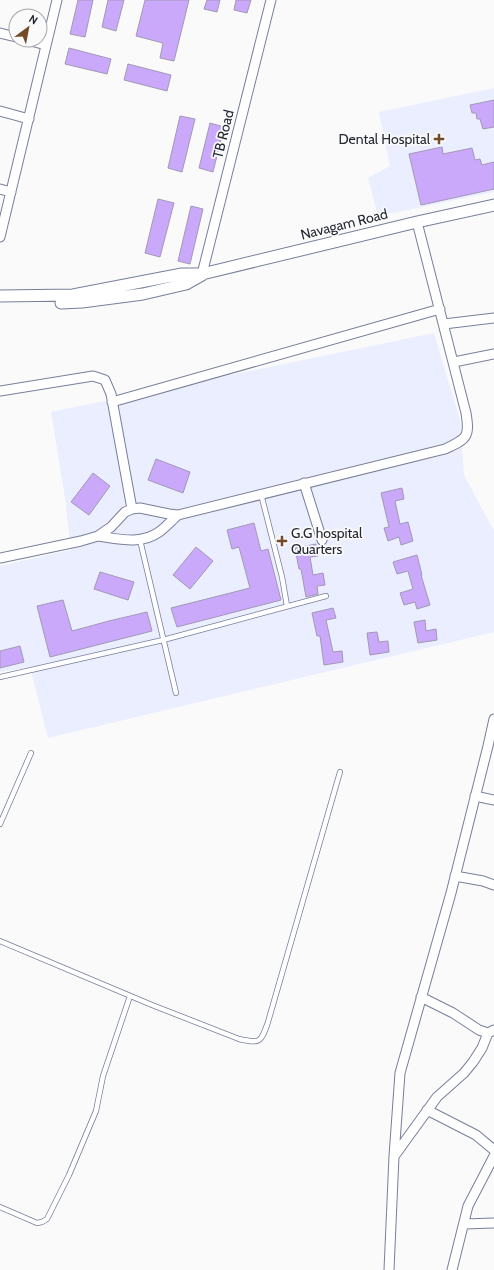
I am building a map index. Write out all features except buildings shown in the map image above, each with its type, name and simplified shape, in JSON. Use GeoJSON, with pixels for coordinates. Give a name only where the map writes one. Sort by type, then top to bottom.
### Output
{"type":"FeatureCollection","features":[{"type":"Feature","properties":{"kind":"street"},"geometry":{"type":"LineString","coordinates":[[48,37],[57,0]]}},
{"type":"Feature","properties":{"kind":"street","name":"TB Road"},"geometry":{"type":"LineString","coordinates":[[202,274],[271,0]]}},
{"type":"Feature","properties":{"kind":"street"},"geometry":{"type":"LineString","coordinates":[[0,237],[45,48]]}},
{"type":"Feature","properties":{"kind":"street"},"geometry":{"type":"LineString","coordinates":[[0,111],[29,119]]}},
{"type":"Feature","properties":{"kind":"street"},"geometry":{"type":"LineString","coordinates":[[0,189],[10,192]]}},
{"type":"Feature","properties":{"kind":"street","name":"Navagam Road"},"geometry":{"type":"LineString","coordinates":[[0,296],[73,295],[182,274],[202,274],[494,205]]}},
{"type":"Feature","properties":{"kind":"street"},"geometry":{"type":"LineString","coordinates":[[0,558],[81,542],[98,536],[111,527],[125,512],[132,509],[140,508],[178,515],[446,449],[464,439],[468,433],[468,424],[454,362],[417,222]]}},
{"type":"Feature","properties":{"kind":"street","name":"Navagam Road"},"geometry":{"type":"LineString","coordinates":[[0,303],[82,302],[143,294],[186,284],[202,274]]}},
{"type":"Feature","properties":{"kind":"street"},"geometry":{"type":"LineString","coordinates":[[112,402],[440,309]]}},
{"type":"Feature","properties":{"kind":"street"},"geometry":{"type":"LineString","coordinates":[[444,324],[494,318]]}},
{"type":"Feature","properties":{"kind":"street"},"geometry":{"type":"LineString","coordinates":[[454,362],[494,354]]}},
{"type":"Feature","properties":{"kind":"street"},"geometry":{"type":"LineString","coordinates":[[0,391],[93,376],[105,380],[111,394],[132,509]]}},
{"type":"Feature","properties":{"kind":"street"},"geometry":{"type":"LineString","coordinates":[[304,483],[322,540]]}},
{"type":"Feature","properties":{"kind":"street"},"geometry":{"type":"LineString","coordinates":[[98,536],[140,540],[159,532],[178,515]]}},
{"type":"Feature","properties":{"kind":"street"},"geometry":{"type":"LineString","coordinates":[[389,1270],[394,1156],[400,1073],[455,876],[494,719]]}},
{"type":"Feature","properties":{"kind":"street"},"geometry":{"type":"LineString","coordinates":[[476,796],[494,800]]}},
{"type":"Feature","properties":{"kind":"street"},"geometry":{"type":"LineString","coordinates":[[455,876],[483,881],[494,885]]}},
{"type":"Feature","properties":{"kind":"street"},"geometry":{"type":"LineString","coordinates":[[394,1156],[437,1097],[464,1073],[473,1062],[491,1031],[479,1030],[422,997]]}},
{"type":"Feature","properties":{"kind":"street"},"geometry":{"type":"LineString","coordinates":[[427,1110],[476,1135],[494,1150]]}},
{"type":"Feature","properties":{"kind":"street"},"geometry":{"type":"LineString","coordinates":[[452,1270],[468,1206],[494,1156]]}},
{"type":"Feature","properties":{"kind":"street"},"geometry":{"type":"LineString","coordinates":[[464,1224],[494,1223]]}},
{"type":"Feature","properties":{"kind":"lane"},"geometry":{"type":"LineString","coordinates":[[261,494],[282,577],[287,606]]}},
{"type":"Feature","properties":{"kind":"lane"},"geometry":{"type":"LineString","coordinates":[[140,540],[176,693]]}},
{"type":"Feature","properties":{"kind":"lane"},"geometry":{"type":"LineString","coordinates":[[0,677],[163,640],[326,596]]}},
{"type":"Feature","properties":{"kind":"lane"},"geometry":{"type":"LineString","coordinates":[[0,824],[31,753]]}},
{"type":"Feature","properties":{"kind":"lane"},"geometry":{"type":"LineString","coordinates":[[0,941],[130,996],[239,1039],[254,1042],[259,1040],[264,1034],[268,1022],[340,772]]}},
{"type":"Feature","properties":{"kind":"lane"},"geometry":{"type":"LineString","coordinates":[[0,1207],[37,1223],[47,1219],[96,1111],[103,1076],[130,996]]}},
{"type":"Feature","properties":{"kind":"shaded area","name":"Dental Hospital"},"geometry":{"type":"Polygon","coordinates":[[[494,88],[494,192],[378,216],[368,178],[390,166],[379,112],[494,88]]]}},
{"type":"Feature","properties":{"kind":"shaded area","name":"G.G hospital Quarters"},"geometry":{"type":"Polygon","coordinates":[[[434,333],[460,420],[464,475],[494,531],[494,632],[48,738],[30,667],[0,672],[0,566],[71,550],[65,498],[51,412],[434,333]]]}},
{"type":"Feature","properties":{"kind":"place","name":"Dental Hospital"},"geometry":{"type":"Point","coordinates":[439,139]}},
{"type":"Feature","properties":{"kind":"place","name":"G.G hospital Quarters"},"geometry":{"type":"Point","coordinates":[282,541]}}]}
